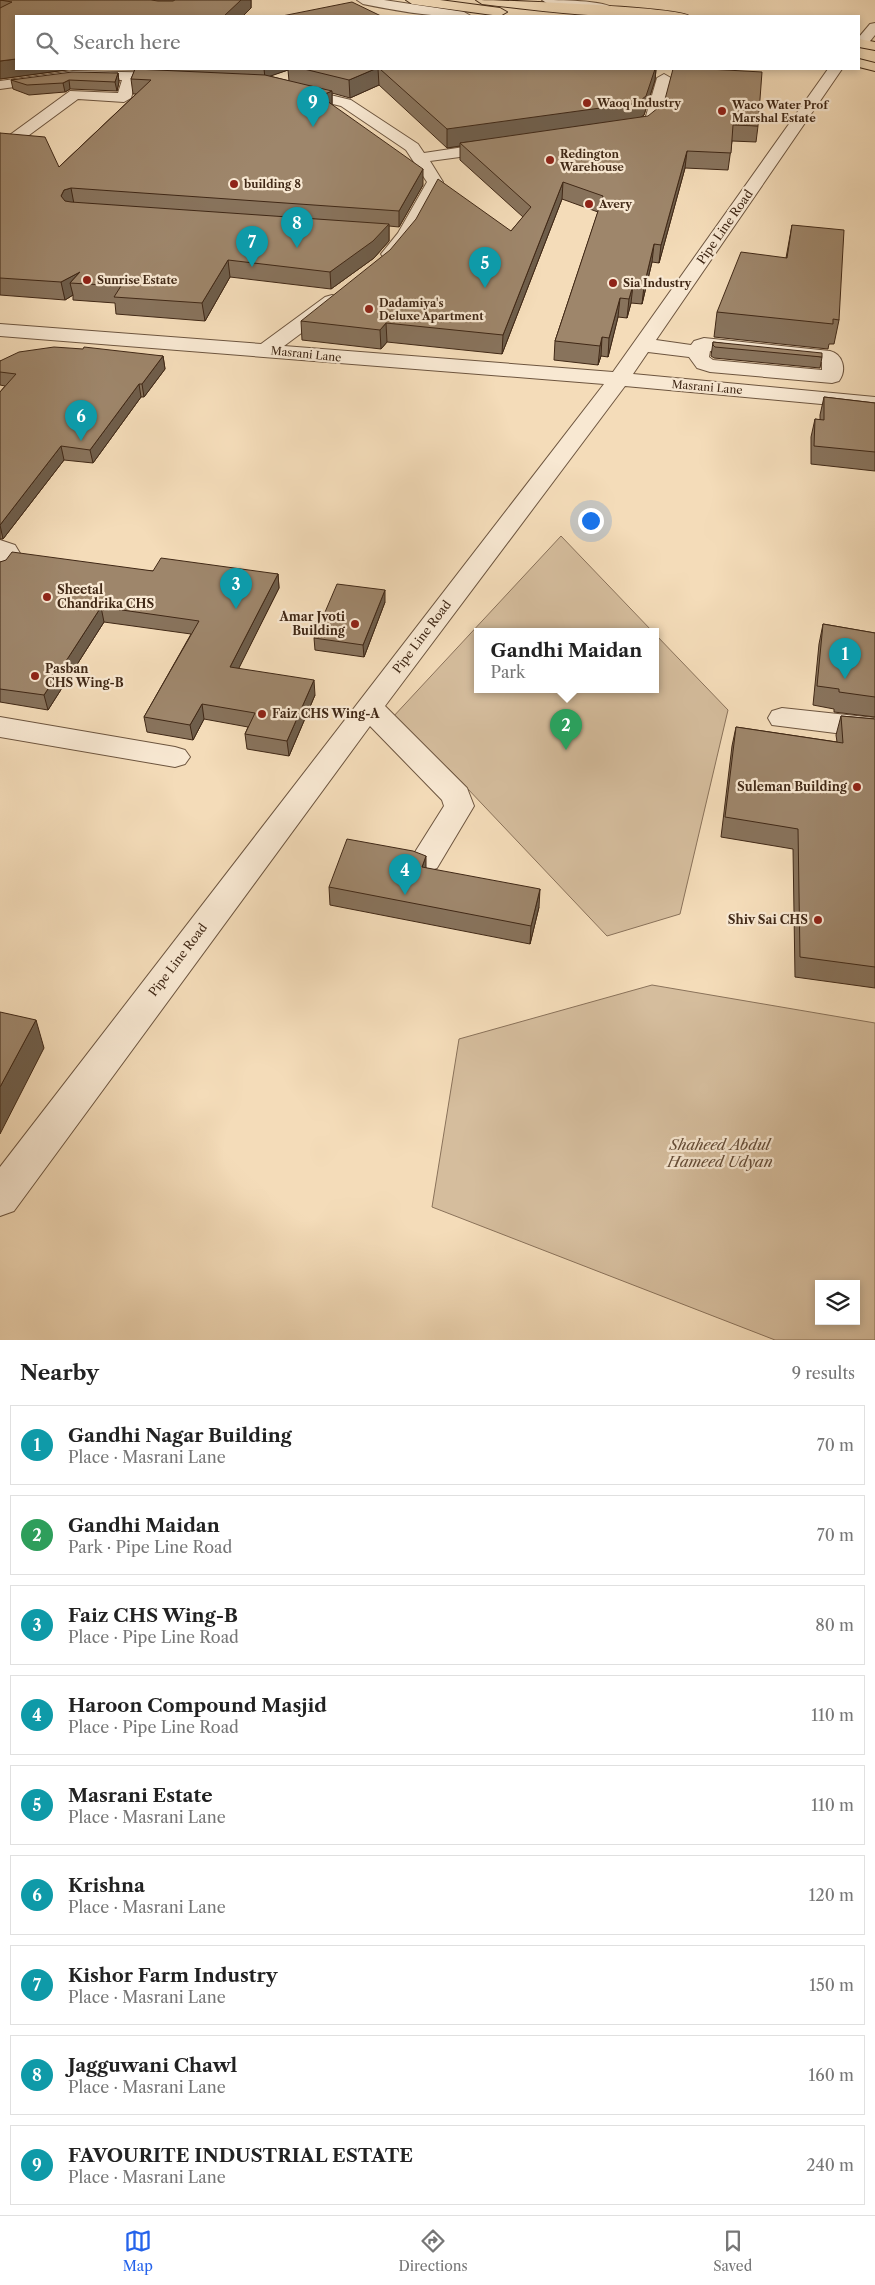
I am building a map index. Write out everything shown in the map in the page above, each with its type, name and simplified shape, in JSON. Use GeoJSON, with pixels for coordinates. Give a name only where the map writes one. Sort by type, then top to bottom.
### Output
{"type":"FeatureCollection","features":[{"type":"Feature","properties":{"kind":"highway"},"geometry":{"type":"LineString","coordinates":[[412,0],[526,15]]}},
{"type":"Feature","properties":{"kind":"highway"},"geometry":{"type":"LineString","coordinates":[[482,0],[517,5],[670,15]]}},
{"type":"Feature","properties":{"kind":"highway"},"geometry":{"type":"LineString","coordinates":[[860,43],[875,46]]}},
{"type":"Feature","properties":{"kind":"highway"},"geometry":{"type":"LineString","coordinates":[[860,63],[875,67]]}},
{"type":"Feature","properties":{"kind":"street"},"geometry":{"type":"LineString","coordinates":[[363,0],[456,15]]}},
{"type":"Feature","properties":{"kind":"street"},"geometry":{"type":"LineString","coordinates":[[548,0],[610,10]]}},
{"type":"Feature","properties":{"kind":"street"},"geometry":{"type":"LineString","coordinates":[[860,43],[875,27]]}},
{"type":"Feature","properties":{"kind":"street","name":"Pipe Line Road"},"geometry":{"type":"LineString","coordinates":[[0,1198],[369,707],[619,379],[834,70]]}},
{"type":"Feature","properties":{"kind":"street"},"geometry":{"type":"LineString","coordinates":[[0,85],[78,72],[184,78]]}},
{"type":"Feature","properties":{"kind":"street"},"geometry":{"type":"LineString","coordinates":[[0,142],[11,141],[75,94],[124,98],[130,76]]}},
{"type":"Feature","properties":{"kind":"street"},"geometry":{"type":"LineString","coordinates":[[616,130],[640,127],[653,118],[664,78]]}},
{"type":"Feature","properties":{"kind":"street"},"geometry":{"type":"LineString","coordinates":[[284,88],[346,103],[412,147],[435,182],[406,235],[382,263]]}},
{"type":"Feature","properties":{"kind":"street"},"geometry":{"type":"LineString","coordinates":[[420,158],[511,145]]}},
{"type":"Feature","properties":{"kind":"street"},"geometry":{"type":"LineString","coordinates":[[386,233],[406,235]]}},
{"type":"Feature","properties":{"kind":"street","name":"Masrani Lane"},"geometry":{"type":"LineString","coordinates":[[265,351],[343,293]]}},
{"type":"Feature","properties":{"kind":"street"},"geometry":{"type":"LineString","coordinates":[[0,330],[265,351]]}},
{"type":"Feature","properties":{"kind":"street"},"geometry":{"type":"LineString","coordinates":[[31,350],[62,334]]}},
{"type":"Feature","properties":{"kind":"street"},"geometry":{"type":"LineString","coordinates":[[643,345],[700,352]]}},
{"type":"Feature","properties":{"kind":"street"},"geometry":{"type":"LineString","coordinates":[[701,345],[830,357],[832,360],[832,377],[737,369],[704,364],[700,361],[701,345]]}},
{"type":"Feature","properties":{"kind":"street","name":"Masrani Lane"},"geometry":{"type":"LineString","coordinates":[[265,351],[619,379],[875,403]]}},
{"type":"Feature","properties":{"kind":"street"},"geometry":{"type":"LineString","coordinates":[[736,390],[737,369]]}},
{"type":"Feature","properties":{"kind":"street"},"geometry":{"type":"LineString","coordinates":[[0,547],[6,550],[9,555],[0,567]]}},
{"type":"Feature","properties":{"kind":"street"},"geometry":{"type":"LineString","coordinates":[[369,707],[456,796],[459,806],[426,860]]}},
{"type":"Feature","properties":{"kind":"street"},"geometry":{"type":"LineString","coordinates":[[782,718],[875,728]]}},
{"type":"Feature","properties":{"kind":"street"},"geometry":{"type":"LineString","coordinates":[[0,728],[175,757]]}},
{"type":"Feature","properties":{"kind":"green space"},"geometry":{"type":"Polygon","coordinates":[[[561,536],[649,628],[476,628],[561,536]]]}},
{"type":"Feature","properties":{"kind":"green space"},"geometry":{"type":"Polygon","coordinates":[[[474,630],[474,693],[659,693],[659,638],[728,710],[680,914],[607,936],[449,769],[379,732],[474,630]]]}},
{"type":"Feature","properties":{"kind":"green space","name":"Shaheed Abdul Hameed Udyan"},"geometry":{"type":"Polygon","coordinates":[[[652,985],[875,1023],[875,1340],[775,1340],[432,1207],[459,1039],[652,985]]]}},
{"type":"Feature","properties":{"kind":"building"},"geometry":{"type":"Polygon","coordinates":[[[0,0],[241,0],[225,15],[15,15],[15,59],[0,61],[0,8],[12,2],[0,0]]]}},
{"type":"Feature","properties":{"kind":"building"},"geometry":{"type":"Polygon","coordinates":[[[352,2],[379,15],[287,15],[352,2]]]}},
{"type":"Feature","properties":{"kind":"building"},"geometry":{"type":"Polygon","coordinates":[[[135,70],[265,75],[332,91],[320,96],[423,169],[399,211],[71,188],[64,190],[61,196],[65,201],[71,202],[389,224],[373,241],[330,272],[228,260],[202,303],[114,297],[121,286],[70,283],[80,272],[61,282],[0,278],[0,133],[45,137],[59,167],[151,80],[131,79],[135,70]]]}},
{"type":"Feature","properties":{"kind":"building"},"geometry":{"type":"Polygon","coordinates":[[[308,70],[373,70],[349,80],[308,70]]]}},
{"type":"Feature","properties":{"kind":"building"},"geometry":{"type":"Polygon","coordinates":[[[381,70],[655,70],[646,96],[637,103],[447,129],[381,70]]]}},
{"type":"Feature","properties":{"kind":"building"},"geometry":{"type":"Polygon","coordinates":[[[673,70],[762,72],[758,126],[733,125],[731,153],[687,151],[661,245],[654,244],[644,286],[633,285],[629,299],[620,298],[609,338],[602,337],[600,346],[555,341],[603,196],[563,182],[503,335],[386,323],[380,330],[301,321],[390,250],[416,219],[438,179],[511,231],[531,207],[460,143],[648,116],[664,103],[673,70]]]}},
{"type":"Feature","properties":{"kind":"building"},"geometry":{"type":"Polygon","coordinates":[[[72,72],[118,73],[115,82],[69,80],[63,83],[27,85],[11,80],[72,72]]]}},
{"type":"Feature","properties":{"kind":"building"},"geometry":{"type":"Polygon","coordinates":[[[792,225],[844,230],[839,320],[833,319],[833,324],[717,312],[741,252],[787,258],[792,225]]]}},
{"type":"Feature","properties":{"kind":"building"},"geometry":{"type":"Polygon","coordinates":[[[713,342],[822,353],[822,357],[715,347],[713,342]]]}},
{"type":"Feature","properties":{"kind":"building"},"geometry":{"type":"Polygon","coordinates":[[[54,347],[83,349],[84,347],[163,356],[142,384],[139,384],[90,450],[61,446],[0,525],[0,392],[16,374],[0,372],[0,361],[19,352],[54,347]]]}},
{"type":"Feature","properties":{"kind":"building"},"geometry":{"type":"Polygon","coordinates":[[[824,397],[875,403],[875,452],[814,446],[815,419],[824,420],[824,397]]]}},
{"type":"Feature","properties":{"kind":"building"},"geometry":{"type":"Polygon","coordinates":[[[12,552],[153,571],[161,558],[278,574],[230,667],[314,680],[287,741],[245,734],[255,713],[202,704],[190,725],[144,717],[199,621],[101,607],[44,695],[0,689],[0,562],[6,560],[12,552]]]}},
{"type":"Feature","properties":{"kind":"building","name":"Amar Jyoti Building"},"geometry":{"type":"Polygon","coordinates":[[[337,584],[385,590],[363,645],[314,638],[337,584]]]}},
{"type":"Feature","properties":{"kind":"building"},"geometry":{"type":"Polygon","coordinates":[[[823,624],[875,633],[875,697],[839,692],[839,689],[817,686],[823,624]]]}},
{"type":"Feature","properties":{"kind":"building"},"geometry":{"type":"Polygon","coordinates":[[[841,716],[875,719],[875,967],[800,957],[798,829],[725,817],[736,727],[843,743],[841,716]]]}},
{"type":"Feature","properties":{"kind":"building"},"geometry":{"type":"Polygon","coordinates":[[[347,839],[413,851],[426,856],[422,867],[540,889],[531,926],[329,887],[347,839]]]}},
{"type":"Feature","properties":{"kind":"building"},"geometry":{"type":"Polygon","coordinates":[[[0,1012],[36,1020],[0,1087],[0,1012]]]}},
{"type":"Feature","properties":{"kind":"place","name":"Waoq Industry"},"geometry":{"type":"Point","coordinates":[587,103]}},
{"type":"Feature","properties":{"kind":"place","name":"Waco Water Prof Marshal Estate"},"geometry":{"type":"Point","coordinates":[722,111]}},
{"type":"Feature","properties":{"kind":"place","name":"FAVOURITE INDUSTRIAL ESTATE"},"geometry":{"type":"Point","coordinates":[313,127]}},
{"type":"Feature","properties":{"kind":"place","name":"Redington Warehouse"},"geometry":{"type":"Point","coordinates":[550,160]}},
{"type":"Feature","properties":{"kind":"place","name":"building 8"},"geometry":{"type":"Point","coordinates":[234,184]}},
{"type":"Feature","properties":{"kind":"place","name":"Avery"},"geometry":{"type":"Point","coordinates":[589,204]}},
{"type":"Feature","properties":{"kind":"place","name":"Jagguwani Chawl"},"geometry":{"type":"Point","coordinates":[297,248]}},
{"type":"Feature","properties":{"kind":"place","name":"Kishor Farm Industry"},"geometry":{"type":"Point","coordinates":[252,267]}},
{"type":"Feature","properties":{"kind":"place","name":"Sunrise Estate"},"geometry":{"type":"Point","coordinates":[87,280]}},
{"type":"Feature","properties":{"kind":"place","name":"Sia Industry"},"geometry":{"type":"Point","coordinates":[613,283]}},
{"type":"Feature","properties":{"kind":"place","name":"Masrani Estate"},"geometry":{"type":"Point","coordinates":[485,288]}},
{"type":"Feature","properties":{"kind":"place","name":"Dadamiya's Deluxe Apartment"},"geometry":{"type":"Point","coordinates":[369,309]}},
{"type":"Feature","properties":{"kind":"place","name":"Krishna"},"geometry":{"type":"Point","coordinates":[81,441]}},
{"type":"Feature","properties":{"kind":"place","name":"Sheetal Chandrika CHS"},"geometry":{"type":"Point","coordinates":[47,597]}},
{"type":"Feature","properties":{"kind":"place","name":"Faiz CHS Wing-B"},"geometry":{"type":"Point","coordinates":[236,609]}},
{"type":"Feature","properties":{"kind":"place","name":"Amar Jyoti Building"},"geometry":{"type":"Point","coordinates":[355,624]}},
{"type":"Feature","properties":{"kind":"place","name":"Pasban CHS Wing-B"},"geometry":{"type":"Point","coordinates":[35,676]}},
{"type":"Feature","properties":{"kind":"place","name":"Gandhi Nagar Building"},"geometry":{"type":"Point","coordinates":[845,679]}},
{"type":"Feature","properties":{"kind":"place","name":"Faiz CHS Wing-A"},"geometry":{"type":"Point","coordinates":[262,714]}},
{"type":"Feature","properties":{"kind":"place","name":"Gandhi Maidan"},"geometry":{"type":"Point","coordinates":[566,750]}},
{"type":"Feature","properties":{"kind":"place","name":"Suleman Building"},"geometry":{"type":"Point","coordinates":[857,787]}},
{"type":"Feature","properties":{"kind":"place","name":"Haroon Compound Masjid"},"geometry":{"type":"Point","coordinates":[405,895]}},
{"type":"Feature","properties":{"kind":"place","name":"Shiv Sai CHS"},"geometry":{"type":"Point","coordinates":[818,920]}}]}
